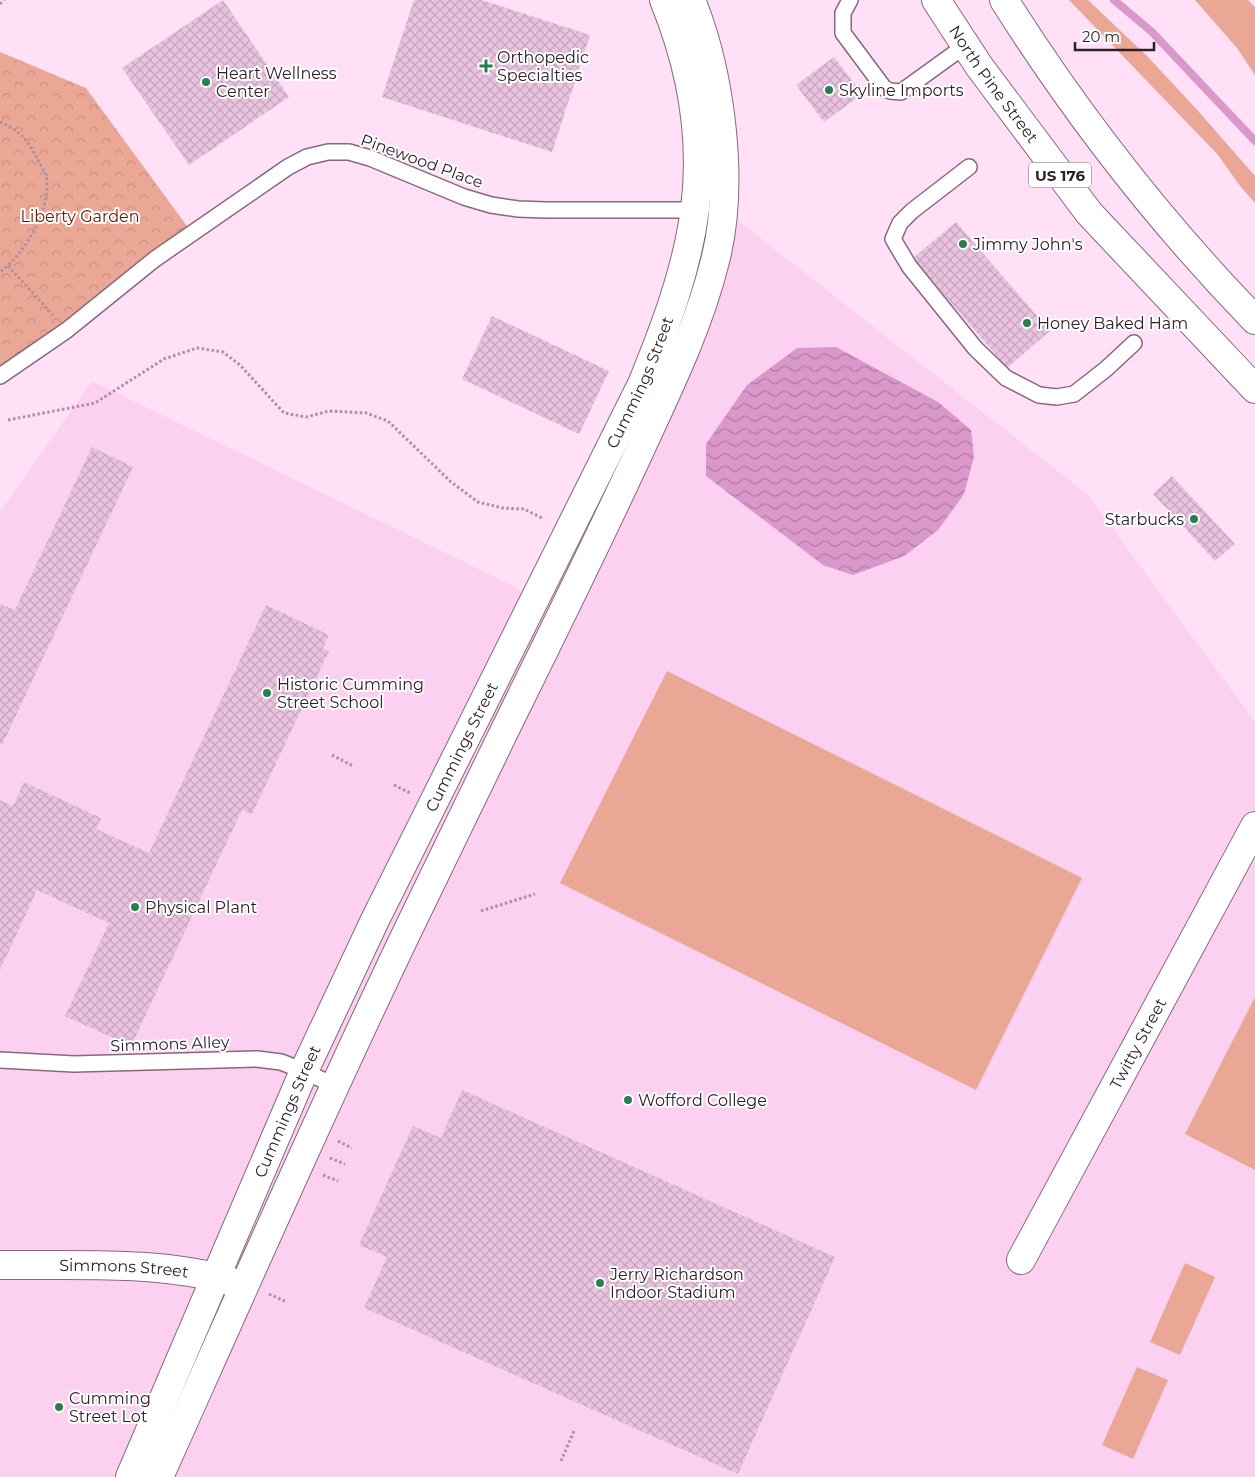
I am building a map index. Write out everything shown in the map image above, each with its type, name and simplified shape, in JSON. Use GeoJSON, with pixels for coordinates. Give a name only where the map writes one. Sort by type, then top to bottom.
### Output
{"type":"FeatureCollection","features":[{"type":"Feature","properties":{"kind":"main road","name":"Cummings Street"},"geometry":{"type":"LineString","coordinates":[[130,1477],[304,1071],[375,920],[642,384],[674,299],[686,255],[695,210],[698,142],[692,91],[682,50],[664,0]]}},
{"type":"Feature","properties":{"kind":"main road","name":"Cummings Street"},"geometry":{"type":"LineString","coordinates":[[159,1477],[335,1086],[410,926],[624,486],[674,377],[703,306],[716,258],[723,209],[725,172],[720,113],[709,55],[691,0]]}},
{"type":"Feature","properties":{"kind":"main road","name":"North Pine Street"},"geometry":{"type":"LineString","coordinates":[[936,0],[979,66],[1089,213],[1255,389]]}},
{"type":"Feature","properties":{"kind":"main road","name":"US 176"},"geometry":{"type":"LineString","coordinates":[[1004,0],[1066,92],[1152,204],[1224,288],[1255,320]]}},
{"type":"Feature","properties":{"kind":"main road","name":"Twitty Street"},"geometry":{"type":"LineString","coordinates":[[1021,1260],[1255,826]]}},
{"type":"Feature","properties":{"kind":"main road","name":"Simmons Street"},"geometry":{"type":"LineString","coordinates":[[0,1265],[136,1267],[216,1277],[244,1286]]}},
{"type":"Feature","properties":{"kind":"lane"},"geometry":{"type":"LineString","coordinates":[[850,0],[843,13],[843,32],[884,88],[890,91],[900,92],[966,45]]}},
{"type":"Feature","properties":{"kind":"lane","name":"Pinewood Place"},"geometry":{"type":"LineString","coordinates":[[0,376],[67,330],[155,259],[280,173],[307,157],[328,152],[349,152],[370,158],[464,198],[500,206],[546,210],[723,209]]}},
{"type":"Feature","properties":{"kind":"lane"},"geometry":{"type":"LineString","coordinates":[[968,167],[900,223],[893,239],[909,266],[975,348],[1006,378],[1039,395],[1057,396],[1074,394],[1134,343]]}},
{"type":"Feature","properties":{"kind":"lane","name":"Simmons Alley"},"geometry":{"type":"LineString","coordinates":[[0,1060],[74,1064],[257,1059],[281,1062],[335,1086]]}},
{"type":"Feature","properties":{"kind":"path"},"geometry":{"type":"LineString","coordinates":[[0,4],[4,0]]}},
{"type":"Feature","properties":{"kind":"path"},"geometry":{"type":"LineString","coordinates":[[0,122],[27,140],[46,174],[45,206],[29,240],[8,266],[0,272]]}},
{"type":"Feature","properties":{"kind":"path"},"geometry":{"type":"LineString","coordinates":[[8,266],[67,330]]}},
{"type":"Feature","properties":{"kind":"path"},"geometry":{"type":"LineString","coordinates":[[8,420],[95,403],[164,359],[196,348],[223,352],[240,365],[284,413],[306,417],[329,411],[366,413],[388,421],[451,482],[478,502],[503,508],[524,509],[552,523]]}},
{"type":"Feature","properties":{"kind":"path"},"geometry":{"type":"LineString","coordinates":[[332,755],[353,766]]}},
{"type":"Feature","properties":{"kind":"path"},"geometry":{"type":"LineString","coordinates":[[394,785],[415,796]]}},
{"type":"Feature","properties":{"kind":"path"},"geometry":{"type":"LineString","coordinates":[[481,911],[535,894]]}},
{"type":"Feature","properties":{"kind":"path"},"geometry":{"type":"LineString","coordinates":[[561,1461],[574,1431]]}},
{"type":"Feature","properties":{"kind":"shaded area","name":"Wofford College"},"geometry":{"type":"Polygon","coordinates":[[[723,209],[1087,494],[1255,722],[1255,1477],[0,1477],[0,512],[92,381],[536,597],[723,209]]]}},
{"type":"Feature","properties":{"kind":"green space"},"geometry":{"type":"Polygon","coordinates":[[[1069,0],[1088,0],[1148,57],[1199,112],[1255,176],[1255,203],[1240,186],[1218,155],[1069,0]]]}},
{"type":"Feature","properties":{"kind":"green space"},"geometry":{"type":"Polygon","coordinates":[[[1195,0],[1248,0],[1255,7],[1255,75],[1237,48],[1195,0]]]}},
{"type":"Feature","properties":{"kind":"green space","name":"Liberty Garden"},"geometry":{"type":"Polygon","coordinates":[[[0,52],[86,88],[192,233],[0,375],[0,52]]]}},
{"type":"Feature","properties":{"kind":"green space"},"geometry":{"type":"Polygon","coordinates":[[[667,671],[1082,878],[976,1090],[560,883],[667,671]]]}},
{"type":"Feature","properties":{"kind":"green space"},"geometry":{"type":"Polygon","coordinates":[[[1255,997],[1255,1170],[1185,1134],[1255,997]]]}},
{"type":"Feature","properties":{"kind":"green space"},"geometry":{"type":"Polygon","coordinates":[[[1185,1263],[1215,1277],[1180,1355],[1150,1342],[1185,1263]]]}},
{"type":"Feature","properties":{"kind":"green space"},"geometry":{"type":"Polygon","coordinates":[[[1137,1367],[1168,1380],[1133,1459],[1102,1445],[1137,1367]]]}},
{"type":"Feature","properties":{"kind":"water"},"geometry":{"type":"Polygon","coordinates":[[[836,347],[938,402],[971,430],[974,457],[964,494],[938,530],[904,556],[853,575],[823,565],[706,476],[706,444],[747,385],[797,348],[836,347]]]}},
{"type":"Feature","properties":{"kind":"building","name":"Heart Wellness Center"},"geometry":{"type":"Polygon","coordinates":[[[223,0],[289,97],[189,165],[122,68],[223,0]]]}},
{"type":"Feature","properties":{"kind":"building","name":"Orthopedic Specialties"},"geometry":{"type":"Polygon","coordinates":[[[414,0],[482,0],[590,35],[552,152],[382,97],[414,0]]]}},
{"type":"Feature","properties":{"kind":"building","name":"Skyline Imports"},"geometry":{"type":"Polygon","coordinates":[[[834,57],[862,94],[824,122],[796,85],[834,57]]]}},
{"type":"Feature","properties":{"kind":"building"},"geometry":{"type":"Polygon","coordinates":[[[956,222],[1050,331],[1007,368],[913,258],[956,222]]]}},
{"type":"Feature","properties":{"kind":"building"},"geometry":{"type":"Polygon","coordinates":[[[492,316],[609,371],[579,434],[462,379],[492,316]]]}},
{"type":"Feature","properties":{"kind":"building"},"geometry":{"type":"Polygon","coordinates":[[[92,447],[133,467],[2,745],[0,744],[0,604],[15,610],[92,447]]]}},
{"type":"Feature","properties":{"kind":"building","name":"Starbucks"},"geometry":{"type":"Polygon","coordinates":[[[1172,476],[1235,544],[1215,561],[1153,494],[1172,476]]]}},
{"type":"Feature","properties":{"kind":"building","name":"Physical Plant"},"geometry":{"type":"Polygon","coordinates":[[[266,605],[329,635],[323,648],[329,651],[252,814],[242,810],[131,1046],[65,1016],[109,923],[37,890],[0,970],[0,800],[13,806],[24,782],[101,818],[96,829],[149,853],[266,605]]]}},
{"type":"Feature","properties":{"kind":"building","name":"Jerry Richardson Indoor Stadium"},"geometry":{"type":"Polygon","coordinates":[[[462,1090],[835,1257],[738,1474],[364,1308],[387,1257],[359,1245],[413,1126],[441,1138],[462,1090]]]}},
{"type":"Feature","properties":{"kind":"waterway"},"geometry":{"type":"LineString","coordinates":[[1114,0],[1152,32],[1255,141]]}},
{"type":"Feature","properties":{"kind":"place","name":"Orthopedic Specialties"},"geometry":{"type":"Point","coordinates":[486,66]}},
{"type":"Feature","properties":{"kind":"place","name":"Heart Wellness Center"},"geometry":{"type":"Point","coordinates":[206,82]}},
{"type":"Feature","properties":{"kind":"place","name":"Skyline Imports"},"geometry":{"type":"Point","coordinates":[829,90]}},
{"type":"Feature","properties":{"kind":"place","name":"Jimmy John's"},"geometry":{"type":"Point","coordinates":[963,244]}},
{"type":"Feature","properties":{"kind":"place","name":"Honey Baked Ham"},"geometry":{"type":"Point","coordinates":[1027,323]}},
{"type":"Feature","properties":{"kind":"place","name":"Starbucks"},"geometry":{"type":"Point","coordinates":[1194,519]}},
{"type":"Feature","properties":{"kind":"place","name":"Historic Cumming Street School"},"geometry":{"type":"Point","coordinates":[267,693]}},
{"type":"Feature","properties":{"kind":"place","name":"Physical Plant"},"geometry":{"type":"Point","coordinates":[135,907]}},
{"type":"Feature","properties":{"kind":"place","name":"Wofford College"},"geometry":{"type":"Point","coordinates":[628,1100]}},
{"type":"Feature","properties":{"kind":"place","name":"Jerry Richardson Indoor Stadium"},"geometry":{"type":"Point","coordinates":[600,1283]}},
{"type":"Feature","properties":{"kind":"place","name":"Cumming Street Lot"},"geometry":{"type":"Point","coordinates":[59,1407]}}]}
